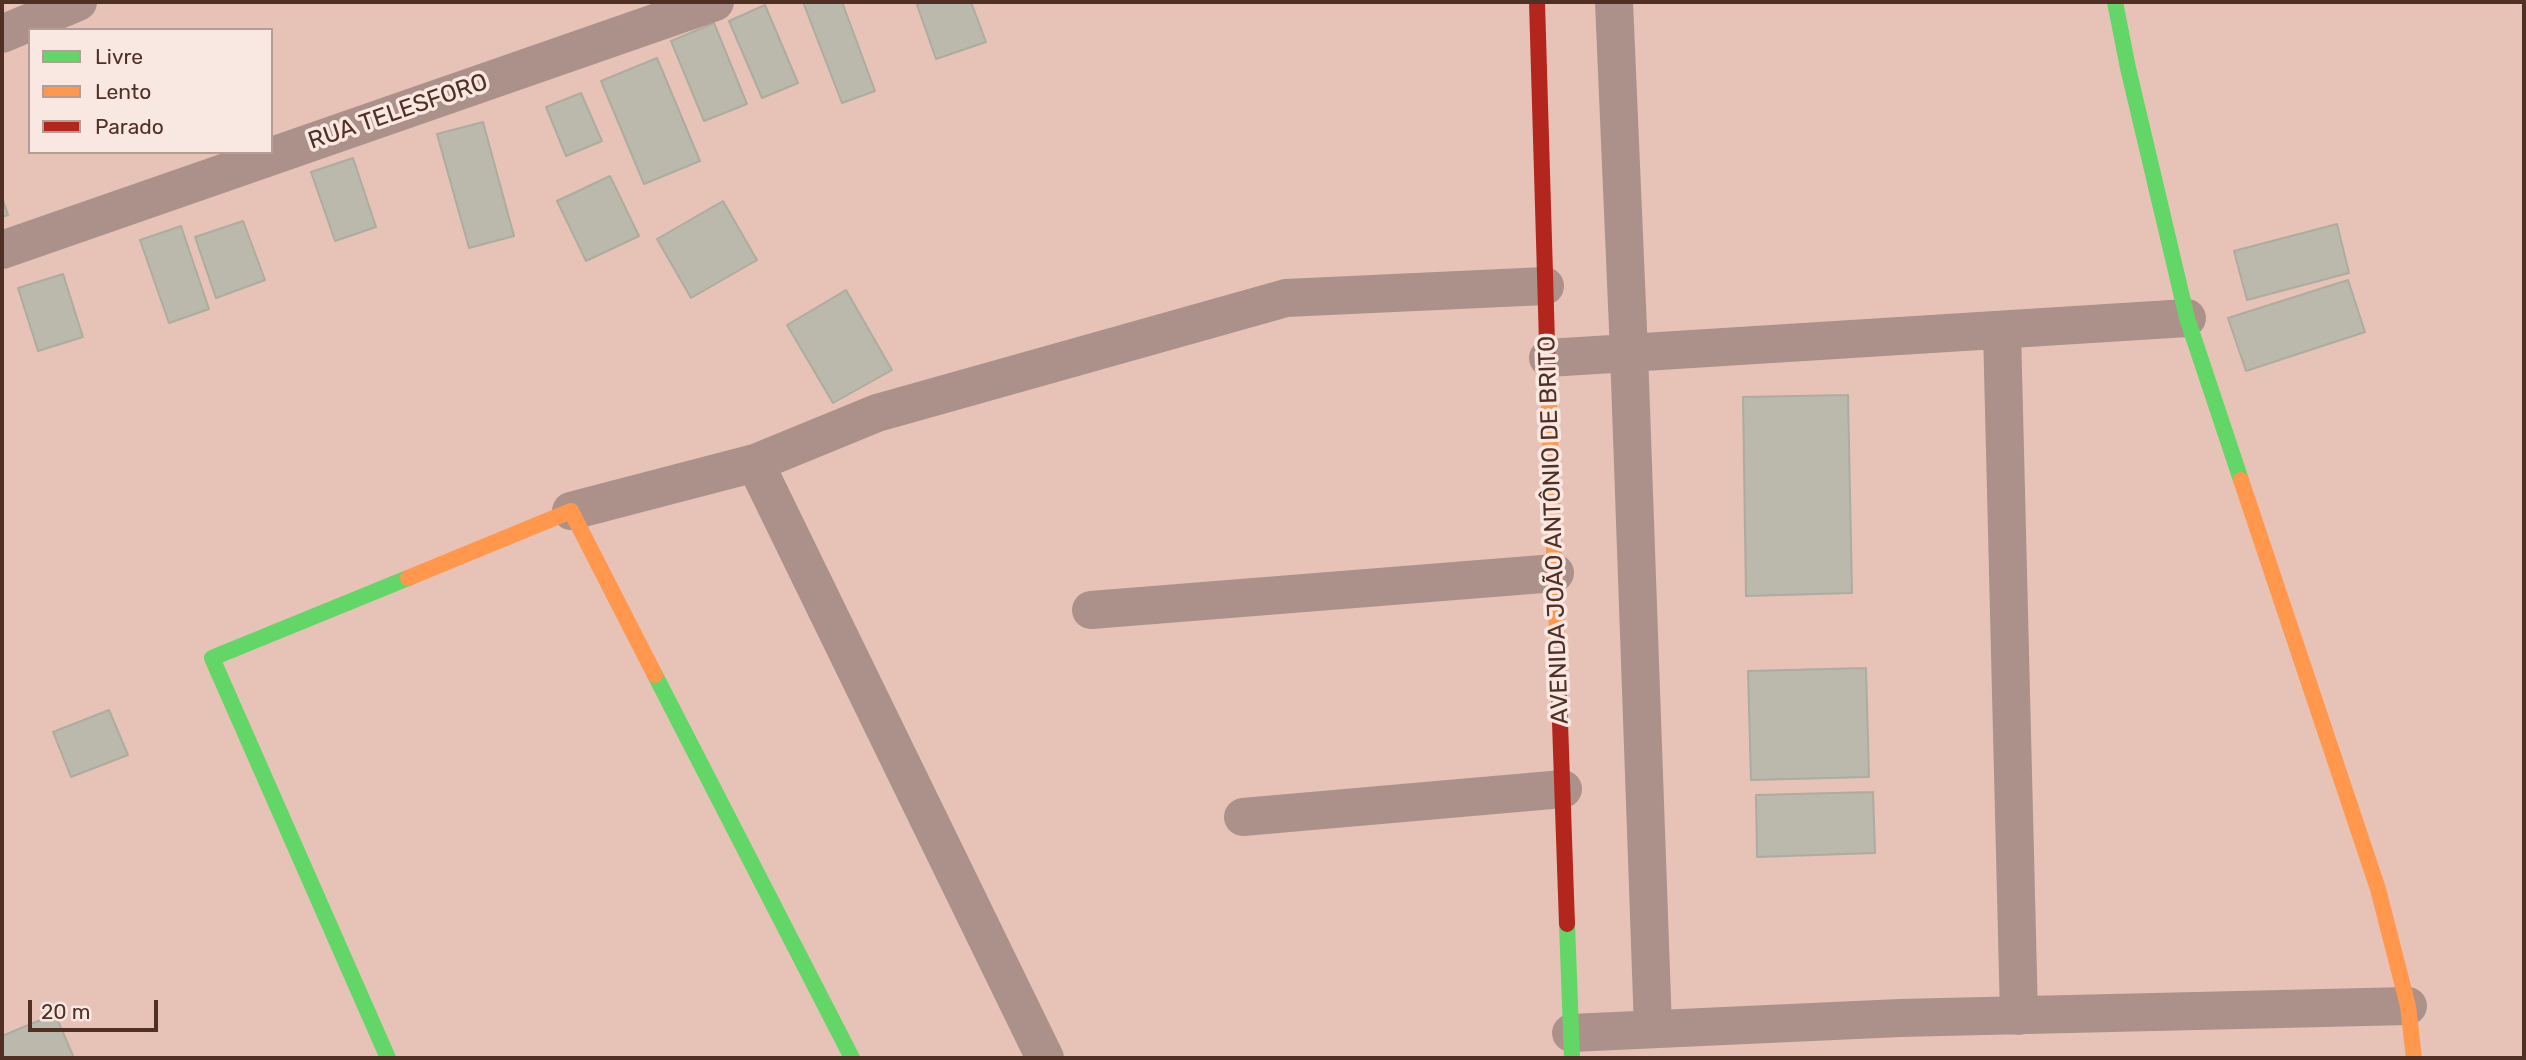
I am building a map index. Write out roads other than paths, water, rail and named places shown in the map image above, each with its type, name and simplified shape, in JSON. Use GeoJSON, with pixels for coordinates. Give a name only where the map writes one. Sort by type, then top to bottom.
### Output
{"type":"FeatureCollection","features":[{"type":"Feature","properties":{"kind":"street"},"geometry":{"type":"LineString","coordinates":[[2,33],[78,2]]}},
{"type":"Feature","properties":{"kind":"street","name":"RUA TELESFORO"},"geometry":{"type":"LineString","coordinates":[[2,250],[715,2]]}},
{"type":"Feature","properties":{"kind":"street","name":"AVENIDA JOÃO ANTÔNIO DE BRITO"},"geometry":{"type":"LineString","coordinates":[[1537,2],[1572,1045]]}},
{"type":"Feature","properties":{"kind":"street"},"geometry":{"type":"LineString","coordinates":[[1614,2],[1653,1028]]}},
{"type":"Feature","properties":{"kind":"street"},"geometry":{"type":"LineString","coordinates":[[2115,2],[2187,318],[2378,889],[2409,1006],[2414,1058]]}},
{"type":"Feature","properties":{"kind":"street"},"geometry":{"type":"LineString","coordinates":[[388,1058],[212,658],[571,511],[755,463],[877,413],[1286,298],[1545,286]]}},
{"type":"Feature","properties":{"kind":"street"},"geometry":{"type":"LineString","coordinates":[[1548,358],[2187,318]]}},
{"type":"Feature","properties":{"kind":"street"},"geometry":{"type":"LineString","coordinates":[[2003,330],[2019,1016]]}},
{"type":"Feature","properties":{"kind":"street"},"geometry":{"type":"LineString","coordinates":[[755,463],[1045,1058]]}},
{"type":"Feature","properties":{"kind":"street"},"geometry":{"type":"LineString","coordinates":[[571,511],[852,1058]]}},
{"type":"Feature","properties":{"kind":"street"},"geometry":{"type":"LineString","coordinates":[[1091,610],[1555,573]]}},
{"type":"Feature","properties":{"kind":"street"},"geometry":{"type":"LineString","coordinates":[[1243,817],[1563,789]]}},
{"type":"Feature","properties":{"kind":"street"},"geometry":{"type":"LineString","coordinates":[[1572,1045],[1653,1028],[2409,1006]]}}]}
